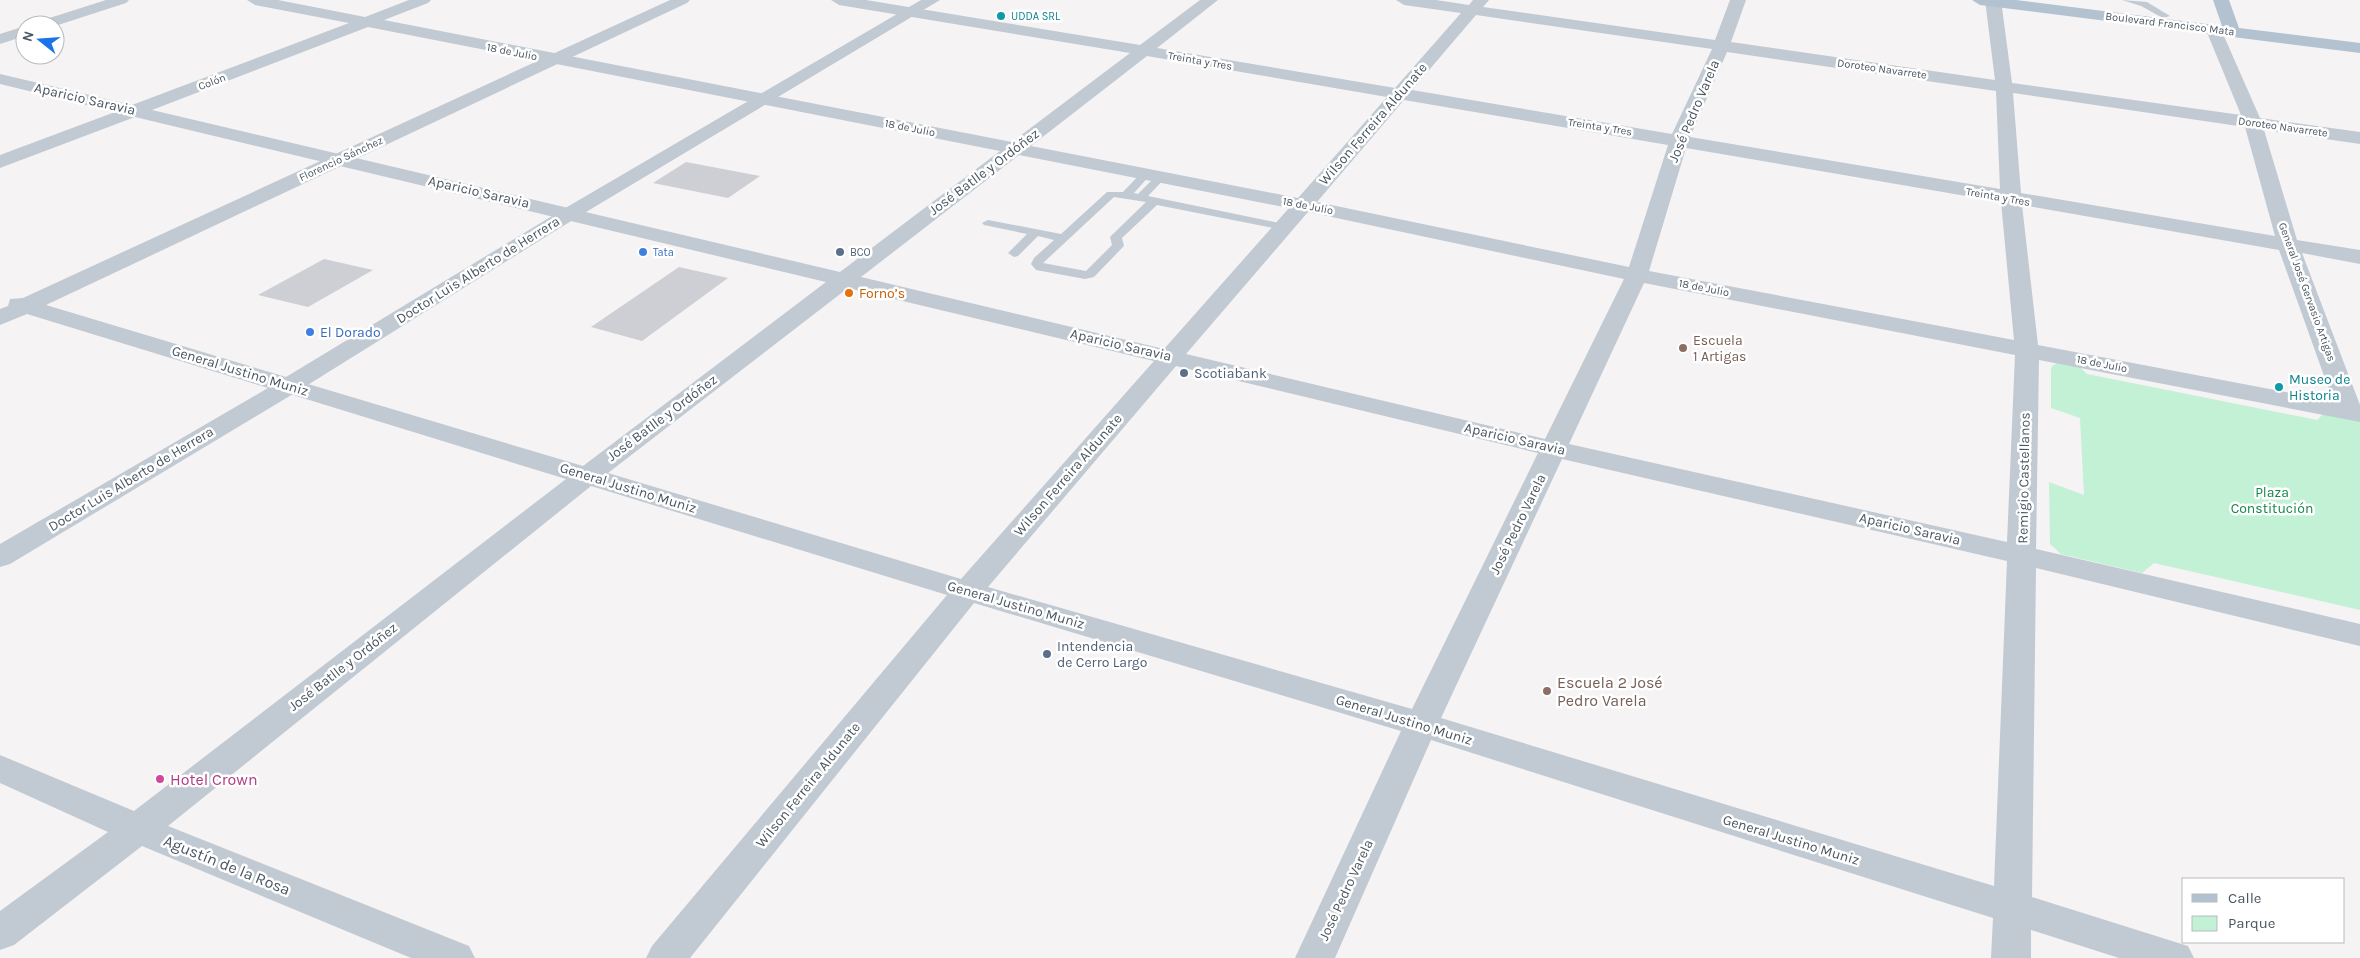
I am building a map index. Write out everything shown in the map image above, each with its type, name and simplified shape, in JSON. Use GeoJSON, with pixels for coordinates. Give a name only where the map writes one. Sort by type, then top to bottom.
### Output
{"type":"FeatureCollection","features":[{"type":"Feature","properties":{"kind":"main road","name":"Boulevard Francisco Mata"},"geometry":{"type":"LineString","coordinates":[[2032,0],[2166,16],[2360,48]]}},
{"type":"Feature","properties":{"kind":"main road"},"geometry":{"type":"LineString","coordinates":[[2218,24],[2221,0]]}},
{"type":"Feature","properties":{"kind":"main road","name":"Boulevard Francisco Mata"},"geometry":{"type":"LineString","coordinates":[[1989,1],[2360,39]]}},
{"type":"Feature","properties":{"kind":"street"},"geometry":{"type":"LineString","coordinates":[[65,18],[121,0]]}},
{"type":"Feature","properties":{"kind":"street","name":"18 de Julio"},"geometry":{"type":"LineString","coordinates":[[255,0],[552,60],[764,99],[1303,205],[1637,274],[2355,413]]}},
{"type":"Feature","properties":{"kind":"street","name":"Colón"},"geometry":{"type":"LineString","coordinates":[[0,162],[423,0]]}},
{"type":"Feature","properties":{"kind":"street","name":"Florencio Sánchez"},"geometry":{"type":"LineString","coordinates":[[0,318],[682,0]]}},
{"type":"Feature","properties":{"kind":"street","name":"Treinta y Tres"},"geometry":{"type":"LineString","coordinates":[[838,0],[1399,95],[1679,140],[2011,199],[2360,257]]}},
{"type":"Feature","properties":{"kind":"street","name":"Doctor Luis Alberto de Herrera"},"geometry":{"type":"LineString","coordinates":[[0,556],[290,386],[569,214],[932,0]]}},
{"type":"Feature","properties":{"kind":"street","name":"José Batlle y Ordóñez"},"geometry":{"type":"LineString","coordinates":[[0,933],[138,829],[588,475],[1015,148],[1145,52],[1210,0]]}},
{"type":"Feature","properties":{"kind":"street","name":"Doroteo Navarrete"},"geometry":{"type":"LineString","coordinates":[[1404,0],[1476,5],[1721,47],[2360,138]]}},
{"type":"Feature","properties":{"kind":"street","name":"José Pedro Varela"},"geometry":{"type":"LineString","coordinates":[[1315,958],[1422,724],[1637,274],[1679,140],[1721,47],[1738,0]]}},
{"type":"Feature","properties":{"kind":"street","name":"Remigio Castellanos"},"geometry":{"type":"LineString","coordinates":[[1989,1],[2004,87],[2011,199],[2027,350],[2011,958]]}},
{"type":"Feature","properties":{"kind":"street","name":"Wilson Ferreira Aldunate"},"geometry":{"type":"LineString","coordinates":[[666,958],[967,591],[1476,5]]}},
{"type":"Feature","properties":{"kind":"street","name":"General José Gervasio Artigas"},"geometry":{"type":"LineString","coordinates":[[2218,24],[2253,123],[2288,245],[2355,413]]}},
{"type":"Feature","properties":{"kind":"street"},"geometry":{"type":"LineString","coordinates":[[0,39],[15,34]]}},
{"type":"Feature","properties":{"kind":"street","name":"Aparicio Saravia"},"geometry":{"type":"LineString","coordinates":[[0,78],[1554,449],[2022,555],[2360,635]]}},
{"type":"Feature","properties":{"kind":"street","name":"General Justino Muniz"},"geometry":{"type":"LineString","coordinates":[[0,299],[967,591],[1422,724],[2174,958]]}},
{"type":"Feature","properties":{"kind":"street","name":"Agustín de la Rosa"},"geometry":{"type":"LineString","coordinates":[[0,768],[138,829],[455,958]]}},
{"type":"Feature","properties":{"kind":"lane"},"geometry":{"type":"LineString","coordinates":[[2126,0],[2144,4],[2166,16]]}},
{"type":"Feature","properties":{"kind":"lane"},"geometry":{"type":"LineString","coordinates":[[1126,195],[1154,176]]}},
{"type":"Feature","properties":{"kind":"lane"},"geometry":{"type":"LineString","coordinates":[[1140,198],[1154,176]]}},
{"type":"Feature","properties":{"kind":"lane"},"geometry":{"type":"LineString","coordinates":[[1154,201],[1116,237],[1118,246],[1090,274],[1079,276],[1040,267],[1037,264],[1108,196],[1117,194],[1126,195],[1284,227]]}},
{"type":"Feature","properties":{"kind":"lane"},"geometry":{"type":"LineString","coordinates":[[988,222],[1063,238]]}},
{"type":"Feature","properties":{"kind":"lane"},"geometry":{"type":"LineString","coordinates":[[1014,253],[1036,232]]}},
{"type":"Feature","properties":{"kind":"green space","name":"Plaza Constitución"},"geometry":{"type":"Polygon","coordinates":[[[2058,363],[2080,367],[2087,374],[2317,420],[2323,414],[2360,421],[2360,610],[2154,563],[2142,573],[2061,554],[2050,544],[2049,482],[2084,495],[2080,418],[2051,408],[2051,369],[2052,366],[2058,363]]]}},
{"type":"Feature","properties":{"kind":"building"},"geometry":{"type":"Polygon","coordinates":[[[686,162],[760,176],[728,198],[653,183],[686,162]]]}},
{"type":"Feature","properties":{"kind":"building"},"geometry":{"type":"Polygon","coordinates":[[[324,259],[373,270],[308,307],[258,295],[324,259]]]}},
{"type":"Feature","properties":{"kind":"building"},"geometry":{"type":"Polygon","coordinates":[[[679,267],[728,278],[642,341],[591,327],[679,267]]]}},
{"type":"Feature","properties":{"kind":"place","name":"UDDA SRL"},"geometry":{"type":"Point","coordinates":[1001,16]}},
{"type":"Feature","properties":{"kind":"place","name":"Tata"},"geometry":{"type":"Point","coordinates":[643,252]}},
{"type":"Feature","properties":{"kind":"place","name":"BCO"},"geometry":{"type":"Point","coordinates":[840,252]}},
{"type":"Feature","properties":{"kind":"place","name":"Forno’s"},"geometry":{"type":"Point","coordinates":[849,293]}},
{"type":"Feature","properties":{"kind":"place","name":"El Dorado"},"geometry":{"type":"Point","coordinates":[310,332]}},
{"type":"Feature","properties":{"kind":"place","name":"Escuela 1 Artigas"},"geometry":{"type":"Point","coordinates":[1683,348]}},
{"type":"Feature","properties":{"kind":"place","name":"Scotiabank"},"geometry":{"type":"Point","coordinates":[1184,373]}},
{"type":"Feature","properties":{"kind":"place","name":"Museo de Historia"},"geometry":{"type":"Point","coordinates":[2279,387]}},
{"type":"Feature","properties":{"kind":"place","name":"Intendencia de Cerro Largo"},"geometry":{"type":"Point","coordinates":[1047,654]}},
{"type":"Feature","properties":{"kind":"place","name":"Escuela 2 José Pedro Varela"},"geometry":{"type":"Point","coordinates":[1547,691]}},
{"type":"Feature","properties":{"kind":"place","name":"Hotel Crown"},"geometry":{"type":"Point","coordinates":[160,779]}}]}
